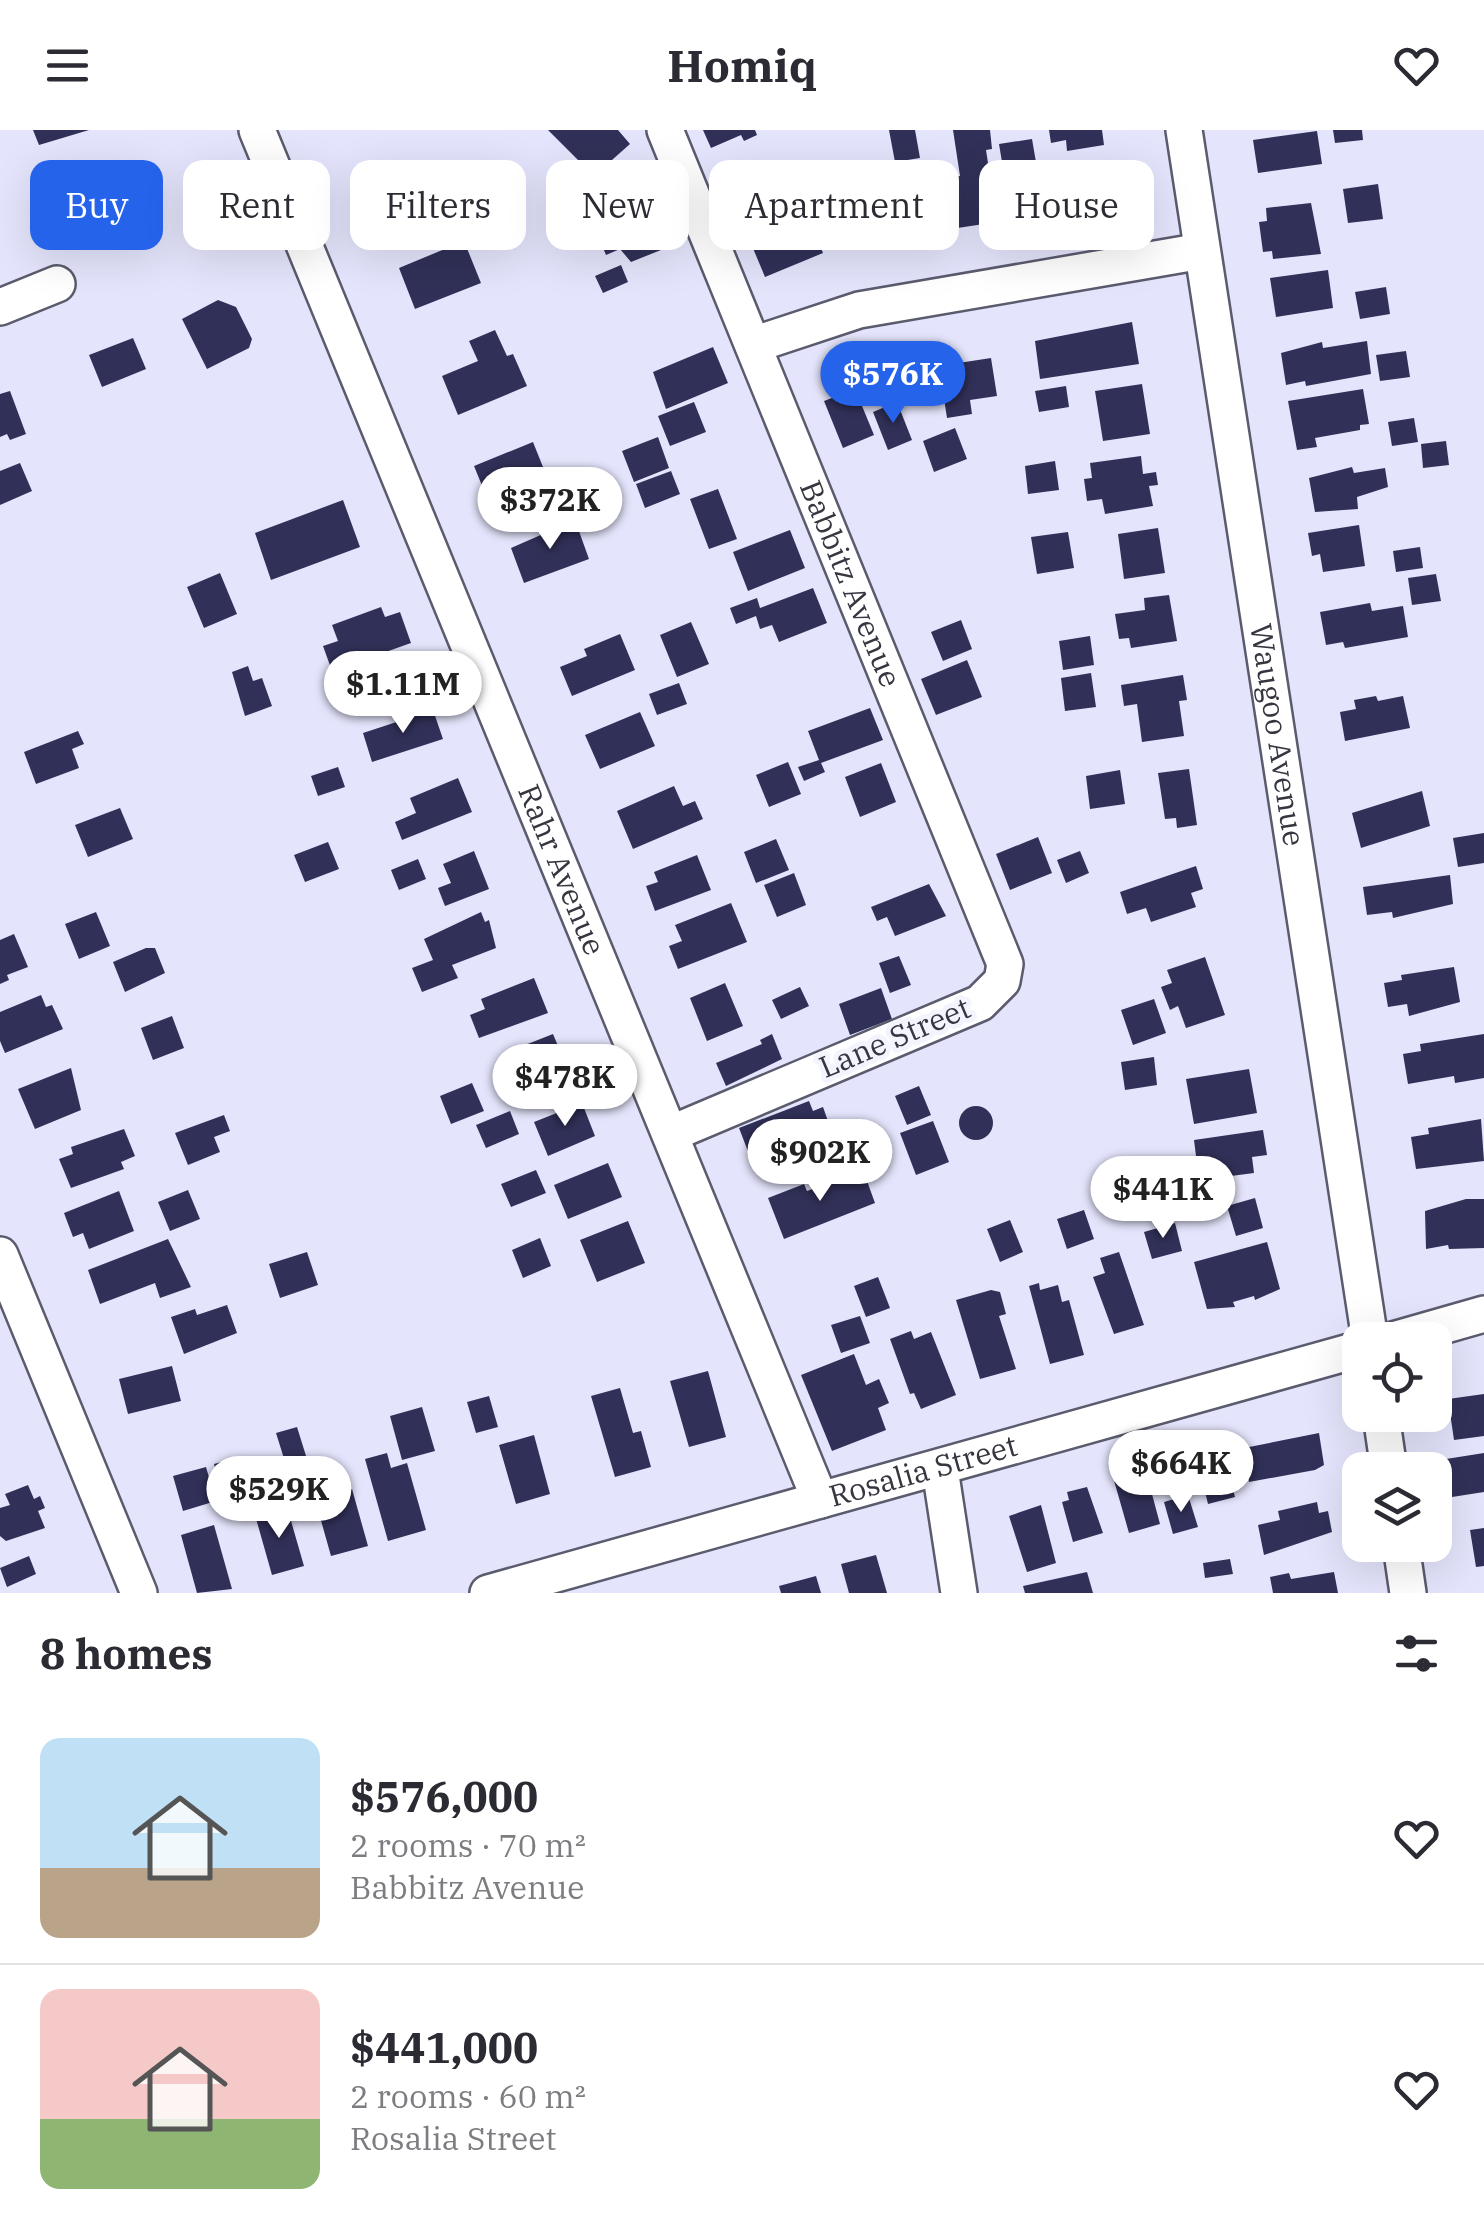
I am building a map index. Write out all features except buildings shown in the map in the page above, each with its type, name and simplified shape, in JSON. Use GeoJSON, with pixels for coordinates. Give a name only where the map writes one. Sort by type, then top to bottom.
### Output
{"type":"FeatureCollection","features":[{"type":"Feature","properties":{"kind":"street","name":"Rahr Avenue"},"geometry":{"type":"LineString","coordinates":[[257,130],[820,1500]]}},
{"type":"Feature","properties":{"kind":"street","name":"Babbitz Avenue"},"geometry":{"type":"LineString","coordinates":[[665,130],[1002,951],[1002,980]]}},
{"type":"Feature","properties":{"kind":"street","name":"Waugoo Avenue"},"geometry":{"type":"LineString","coordinates":[[1184,130],[1367,1322]]}},
{"type":"Feature","properties":{"kind":"street"},"geometry":{"type":"LineString","coordinates":[[753,345],[859,310],[1202,251]]}},
{"type":"Feature","properties":{"kind":"street"},"geometry":{"type":"LineString","coordinates":[[0,307],[58,284]]}},
{"type":"Feature","properties":{"kind":"street","name":"Lane Street"},"geometry":{"type":"LineString","coordinates":[[670,1134],[980,1002],[1002,980]]}},
{"type":"Feature","properties":{"kind":"street"},"geometry":{"type":"LineString","coordinates":[[0,1255],[139,1593]]}},
{"type":"Feature","properties":{"kind":"street"},"geometry":{"type":"LineString","coordinates":[[1452,1323],[1484,1314]]}},
{"type":"Feature","properties":{"kind":"street","name":"Rosalia Street"},"geometry":{"type":"LineString","coordinates":[[488,1593],[1342,1355]]}},
{"type":"Feature","properties":{"kind":"street"},"geometry":{"type":"LineString","coordinates":[[940,1469],[959,1593]]}},
{"type":"Feature","properties":{"kind":"street"},"geometry":{"type":"LineString","coordinates":[[1403,1562],[1408,1593]]}}]}
